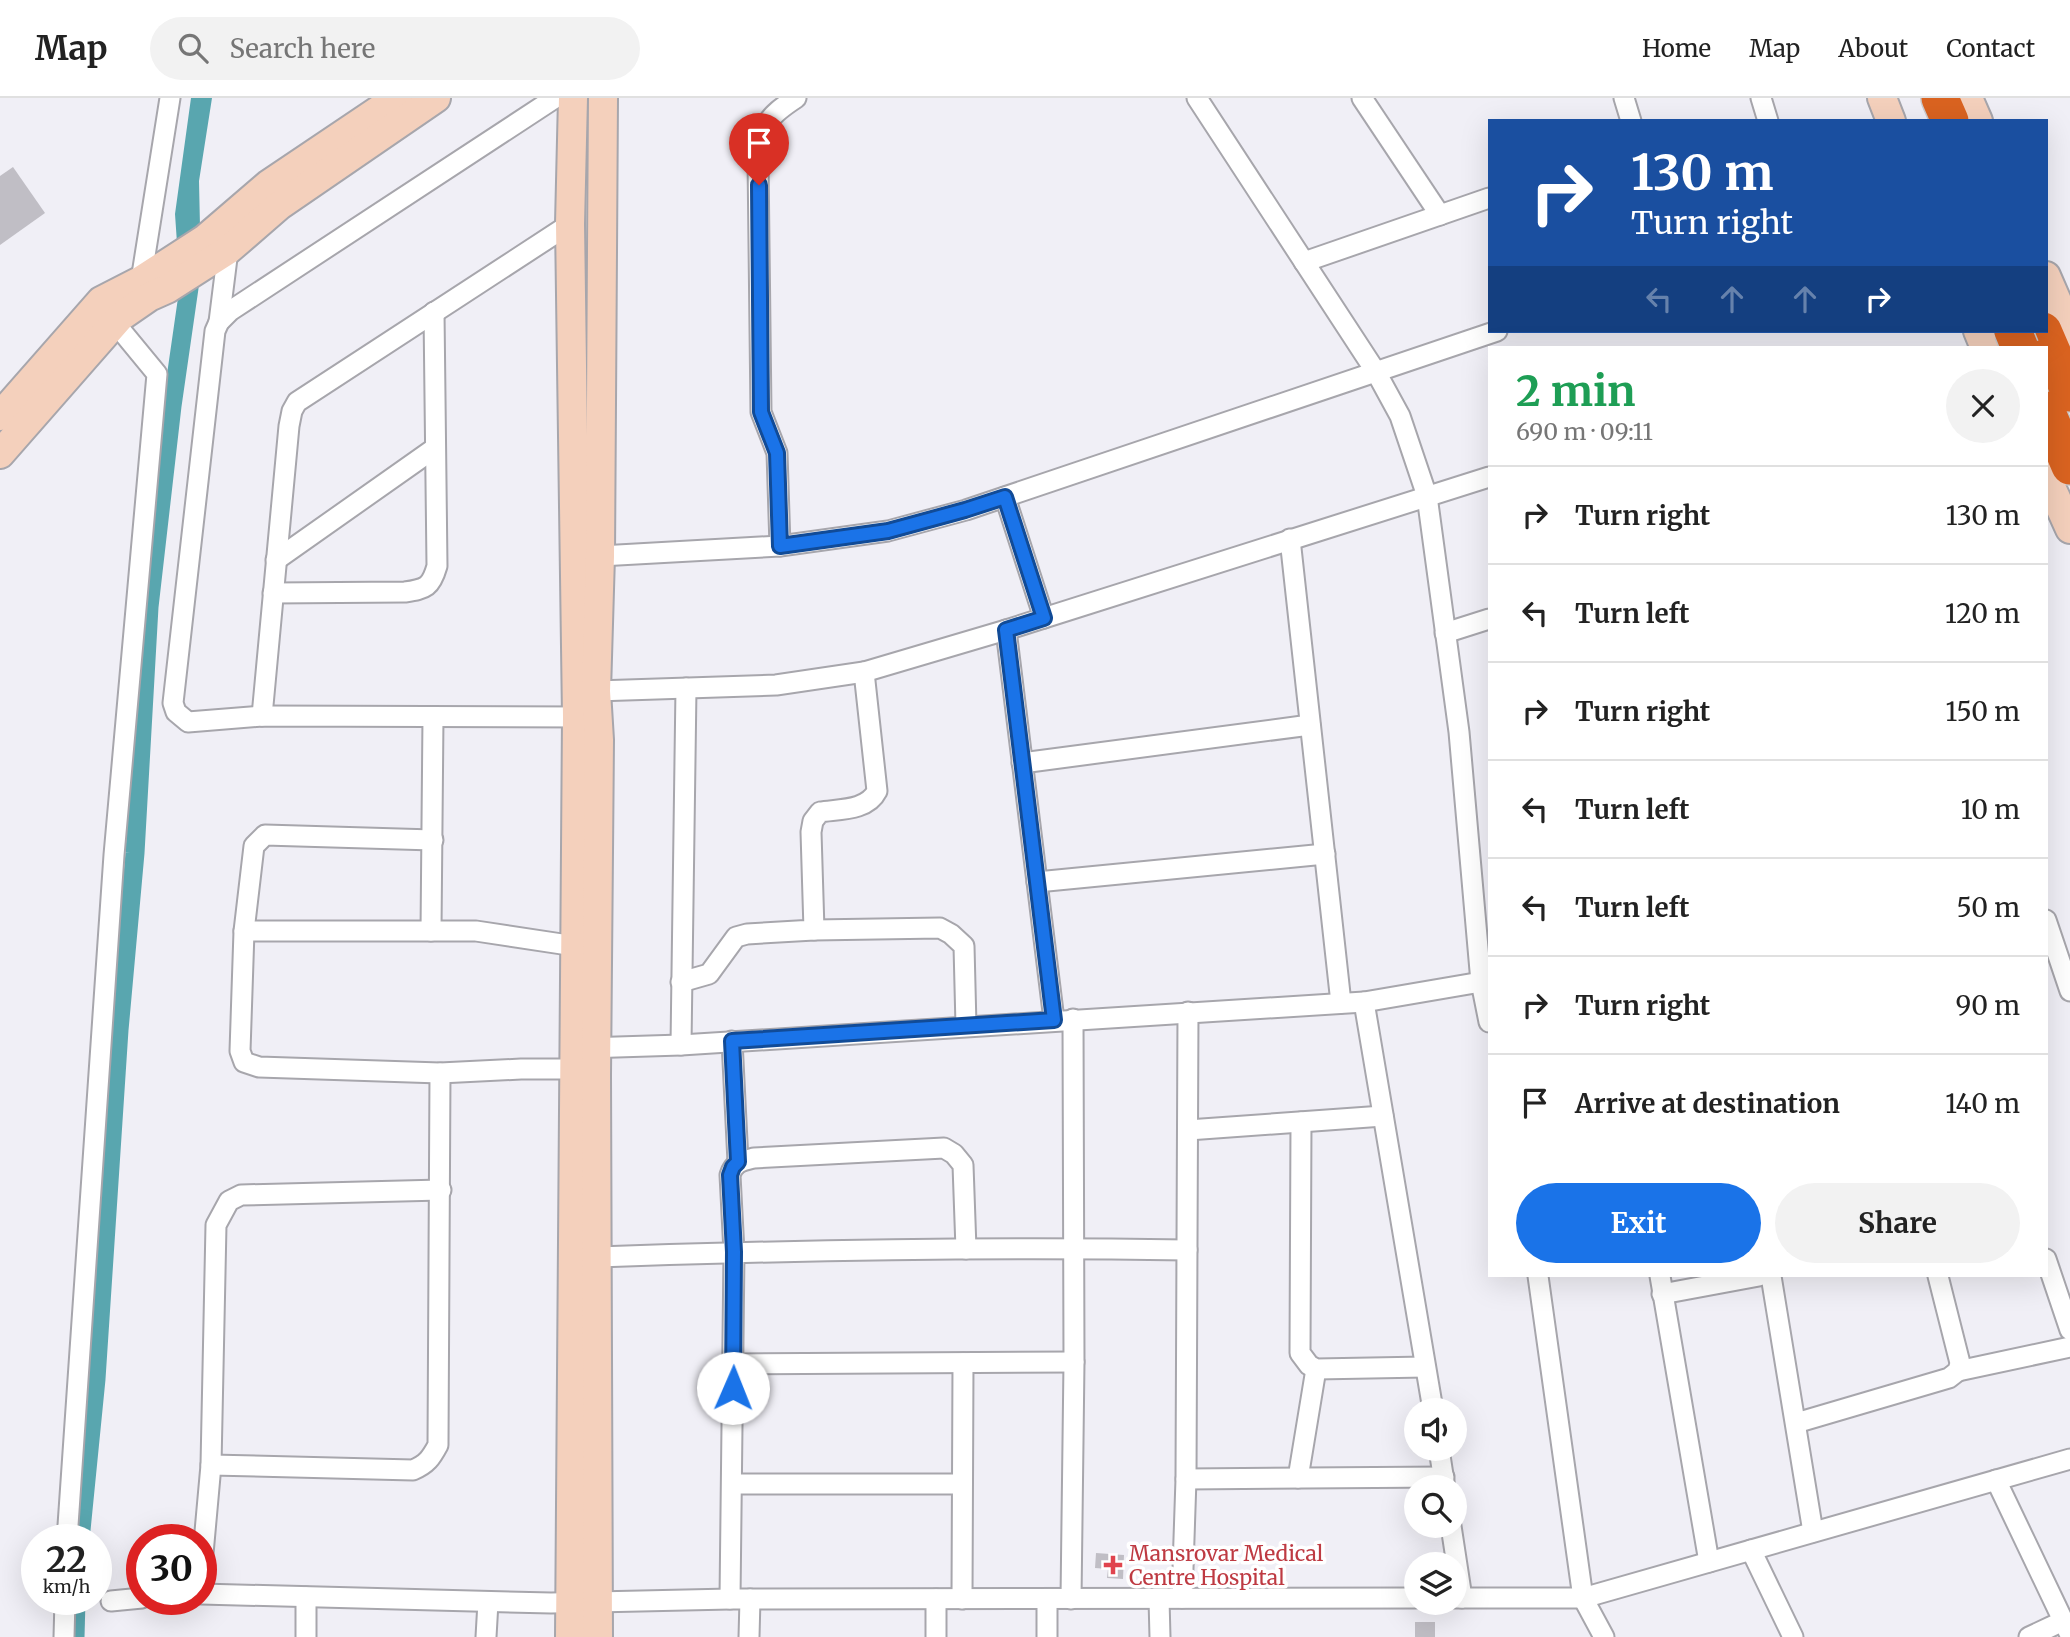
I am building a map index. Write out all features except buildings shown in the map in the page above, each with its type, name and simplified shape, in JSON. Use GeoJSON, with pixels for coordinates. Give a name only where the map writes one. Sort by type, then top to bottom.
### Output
{"type":"FeatureCollection","features":[{"type":"Feature","properties":{"kind":"highway"},"geometry":{"type":"LineString","coordinates":[[1916,98],[1925,119]]}},
{"type":"Feature","properties":{"kind":"highway"},"geometry":{"type":"LineString","coordinates":[[1940,98],[1949,119]]}},
{"type":"Feature","properties":{"kind":"highway"},"geometry":{"type":"LineString","coordinates":[[2053,329],[2070,393]]}},
{"type":"Feature","properties":{"kind":"highway"},"geometry":{"type":"LineString","coordinates":[[2048,415],[2070,466]]}},
{"type":"Feature","properties":{"kind":"street"},"geometry":{"type":"LineString","coordinates":[[0,454],[141,292],[170,98]]}},
{"type":"Feature","properties":{"kind":"street"},"geometry":{"type":"LineString","coordinates":[[219,322],[217,244],[269,184],[397,98]]}},
{"type":"Feature","properties":{"kind":"street"},"geometry":{"type":"LineString","coordinates":[[0,416],[101,300],[141,292],[168,276],[280,205],[436,98]]}},
{"type":"Feature","properties":{"kind":"street"},"geometry":{"type":"LineString","coordinates":[[555,98],[230,311],[219,322],[215,331],[173,703],[176,712],[188,722],[261,716],[433,717],[590,708],[686,688],[776,685],[864,672],[1006,630],[1488,477]]}},
{"type":"Feature","properties":{"kind":"street"},"geometry":{"type":"LineString","coordinates":[[570,1637],[590,708],[570,224],[573,98]]}},
{"type":"Feature","properties":{"kind":"street"},"geometry":{"type":"LineString","coordinates":[[598,1637],[596,1075],[582,1055],[575,946],[600,556],[603,98]]}},
{"type":"Feature","properties":{"kind":"street"},"geometry":{"type":"LineString","coordinates":[[780,546],[777,453],[761,412],[758,160],[765,127],[772,114],[796,98]]}},
{"type":"Feature","properties":{"kind":"street"},"geometry":{"type":"LineString","coordinates":[[1197,98],[1376,372],[1400,416],[1427,496],[1459,732],[1481,982],[1488,1017]]}},
{"type":"Feature","properties":{"kind":"street"},"geometry":{"type":"LineString","coordinates":[[1362,98],[1440,215]]}},
{"type":"Feature","properties":{"kind":"street"},"geometry":{"type":"LineString","coordinates":[[1623,98],[1630,119]]}},
{"type":"Feature","properties":{"kind":"street"},"geometry":{"type":"LineString","coordinates":[[1760,98],[1767,119]]}},
{"type":"Feature","properties":{"kind":"street"},"geometry":{"type":"LineString","coordinates":[[1882,98],[1890,119]]}},
{"type":"Feature","properties":{"kind":"street"},"geometry":{"type":"LineString","coordinates":[[1968,98],[1977,119]]}},
{"type":"Feature","properties":{"kind":"street"},"geometry":{"type":"LineString","coordinates":[[1304,262],[1488,198]]}},
{"type":"Feature","properties":{"kind":"street"},"geometry":{"type":"LineString","coordinates":[[261,716],[289,426],[297,402],[570,224]]}},
{"type":"Feature","properties":{"kind":"street"},"geometry":{"type":"LineString","coordinates":[[2048,291],[2053,329]]}},
{"type":"Feature","properties":{"kind":"street"},"geometry":{"type":"LineString","coordinates":[[273,593],[405,592],[422,589],[433,581],[437,566],[433,312]]}},
{"type":"Feature","properties":{"kind":"street"},"geometry":{"type":"LineString","coordinates":[[68,1524],[113,869],[157,374],[115,323]]}},
{"type":"Feature","properties":{"kind":"street"},"geometry":{"type":"LineString","coordinates":[[600,556],[780,546],[888,531],[1005,497],[1491,333]]}},
{"type":"Feature","properties":{"kind":"street"},"geometry":{"type":"LineString","coordinates":[[1994,346],[2039,333]]}},
{"type":"Feature","properties":{"kind":"street"},"geometry":{"type":"LineString","coordinates":[[276,560],[435,448]]}},
{"type":"Feature","properties":{"kind":"street"},"geometry":{"type":"LineString","coordinates":[[2048,480],[2070,529]]}},
{"type":"Feature","properties":{"kind":"street"},"geometry":{"type":"LineString","coordinates":[[1005,497],[1044,618]]}},
{"type":"Feature","properties":{"kind":"street"},"geometry":{"type":"LineString","coordinates":[[1290,539],[1341,1003]]}},
{"type":"Feature","properties":{"kind":"street"},"geometry":{"type":"LineString","coordinates":[[1445,633],[1488,619]]}},
{"type":"Feature","properties":{"kind":"street"},"geometry":{"type":"LineString","coordinates":[[1006,630],[1037,882],[1063,1020],[1073,1248],[1071,1599]]}},
{"type":"Feature","properties":{"kind":"street"},"geometry":{"type":"LineString","coordinates":[[814,930],[811,832],[813,821],[820,812],[864,805],[877,791],[864,672]]}},
{"type":"Feature","properties":{"kind":"street"},"geometry":{"type":"LineString","coordinates":[[681,1045],[686,688]]}},
{"type":"Feature","properties":{"kind":"street"},"geometry":{"type":"LineString","coordinates":[[432,931],[433,717]]}},
{"type":"Feature","properties":{"kind":"street"},"geometry":{"type":"LineString","coordinates":[[1022,763],[1311,725]]}},
{"type":"Feature","properties":{"kind":"street"},"geometry":{"type":"LineString","coordinates":[[433,840],[265,835],[254,846],[244,931],[240,1051],[244,1062],[259,1067],[440,1073],[521,1069],[582,1055],[681,1045],[1364,1002],[1481,982]]}},
{"type":"Feature","properties":{"kind":"street"},"geometry":{"type":"LineString","coordinates":[[1037,882],[1325,853]]}},
{"type":"Feature","properties":{"kind":"street"},"geometry":{"type":"LineString","coordinates":[[2048,928],[2070,991]]}},
{"type":"Feature","properties":{"kind":"street"},"geometry":{"type":"LineString","coordinates":[[681,982],[709,974],[736,937],[747,934],[814,930],[940,929],[951,934],[964,946],[966,1026]]}},
{"type":"Feature","properties":{"kind":"street"},"geometry":{"type":"LineString","coordinates":[[244,931],[476,931],[575,946]]}},
{"type":"Feature","properties":{"kind":"street"},"geometry":{"type":"LineString","coordinates":[[1364,1002],[1431,1398]]}},
{"type":"Feature","properties":{"kind":"street"},"geometry":{"type":"LineString","coordinates":[[1182,1598],[1186,1479],[1188,1012]]}},
{"type":"Feature","properties":{"kind":"street"},"geometry":{"type":"LineString","coordinates":[[732,1041],[738,1162]]}},
{"type":"Feature","properties":{"kind":"street"},"geometry":{"type":"LineString","coordinates":[[211,1465],[413,1469],[425,1465],[431,1457],[438,1445],[440,1073]]}},
{"type":"Feature","properties":{"kind":"street"},"geometry":{"type":"LineString","coordinates":[[1188,1130],[1384,1116]]}},
{"type":"Feature","properties":{"kind":"street"},"geometry":{"type":"LineString","coordinates":[[1301,1122],[1300,1353],[1309,1365],[1317,1369],[1425,1367]]}},
{"type":"Feature","properties":{"kind":"street"},"geometry":{"type":"LineString","coordinates":[[748,1637],[740,1599],[732,1485],[734,1252],[730,1175],[733,1167],[738,1162],[754,1158],[944,1148],[954,1154],[963,1166],[966,1250]]}},
{"type":"Feature","properties":{"kind":"street"},"geometry":{"type":"LineString","coordinates":[[206,1524],[211,1465],[216,1225],[229,1201],[241,1195],[441,1191]]}},
{"type":"Feature","properties":{"kind":"street"},"geometry":{"type":"LineString","coordinates":[[598,1258],[734,1252],[1073,1248],[1187,1250]]}},
{"type":"Feature","properties":{"kind":"street"},"geometry":{"type":"LineString","coordinates":[[2048,1265],[2070,1330]]}},
{"type":"Feature","properties":{"kind":"street"},"geometry":{"type":"LineString","coordinates":[[1538,1277],[1583,1598],[1604,1637]]}},
{"type":"Feature","properties":{"kind":"street"},"geometry":{"type":"LineString","coordinates":[[1709,1562],[1661,1285],[1748,1277]]}},
{"type":"Feature","properties":{"kind":"street"},"geometry":{"type":"LineString","coordinates":[[1771,1277],[1813,1532]]}},
{"type":"Feature","properties":{"kind":"street"},"geometry":{"type":"LineString","coordinates":[[1938,1277],[1960,1363],[1958,1371]]}},
{"type":"Feature","properties":{"kind":"street"},"geometry":{"type":"LineString","coordinates":[[1796,1423],[1949,1378],[1958,1371],[2070,1347]]}},
{"type":"Feature","properties":{"kind":"street"},"geometry":{"type":"LineString","coordinates":[[734,1364],[1074,1362]]}},
{"type":"Feature","properties":{"kind":"street"},"geometry":{"type":"LineString","coordinates":[[962,1599],[963,1363]]}},
{"type":"Feature","properties":{"kind":"street"},"geometry":{"type":"LineString","coordinates":[[1298,1478],[1317,1369]]}},
{"type":"Feature","properties":{"kind":"street"},"geometry":{"type":"LineString","coordinates":[[1467,1598],[1583,1598],[2070,1459]]}},
{"type":"Feature","properties":{"kind":"street"},"geometry":{"type":"LineString","coordinates":[[1186,1479],[1404,1481]]}},
{"type":"Feature","properties":{"kind":"street"},"geometry":{"type":"LineString","coordinates":[[1996,1480],[2067,1628],[2029,1637]]}},
{"type":"Feature","properties":{"kind":"street"},"geometry":{"type":"LineString","coordinates":[[732,1485],[962,1484]]}},
{"type":"Feature","properties":{"kind":"street"},"geometry":{"type":"LineString","coordinates":[[1751,1550],[1793,1637]]}},
{"type":"Feature","properties":{"kind":"street"},"geometry":{"type":"LineString","coordinates":[[217,1594],[570,1603],[740,1599],[1404,1598]]}},
{"type":"Feature","properties":{"kind":"street"},"geometry":{"type":"LineString","coordinates":[[306,1597],[306,1637]]}},
{"type":"Feature","properties":{"kind":"street"},"geometry":{"type":"LineString","coordinates":[[936,1599],[936,1637]]}},
{"type":"Feature","properties":{"kind":"street"},"geometry":{"type":"LineString","coordinates":[[1047,1599],[1047,1637]]}},
{"type":"Feature","properties":{"kind":"street"},"geometry":{"type":"LineString","coordinates":[[1159,1599],[1160,1637]]}},
{"type":"Feature","properties":{"kind":"street"},"geometry":{"type":"LineString","coordinates":[[486,1637],[488,1602]]}},
{"type":"Feature","properties":{"kind":"street"},"geometry":{"type":"LineString","coordinates":[[64,1637],[65,1615]]}},
{"type":"Feature","properties":{"kind":"water"},"geometry":{"type":"Polygon","coordinates":[[[191,98],[212,98],[199,181],[200,227],[177,243],[175,214],[191,98]]]}},
{"type":"Feature","properties":{"kind":"waterway"},"geometry":{"type":"LineString","coordinates":[[82,1524],[96,1379],[119,1030],[135,853],[149,607],[172,406],[189,288],[189,266]]}},
{"type":"Feature","properties":{"kind":"waterway"},"geometry":{"type":"LineString","coordinates":[[75,1637],[76,1615]]}},
{"type":"Feature","properties":{"kind":"place","name":"Mansrovar Medical Centre Hospital"},"geometry":{"type":"Point","coordinates":[1113,1565]}},
{"type":"Feature","properties":{"kind":"route"},"geometry":{"type":"LineString","coordinates":[[733,1388],[734,1252],[730,1175],[738,1162],[732,1041],[1054,1020],[1006,630],[1044,618],[1005,497],[888,531],[780,546],[777,453],[761,412],[759,185]]}}]}
